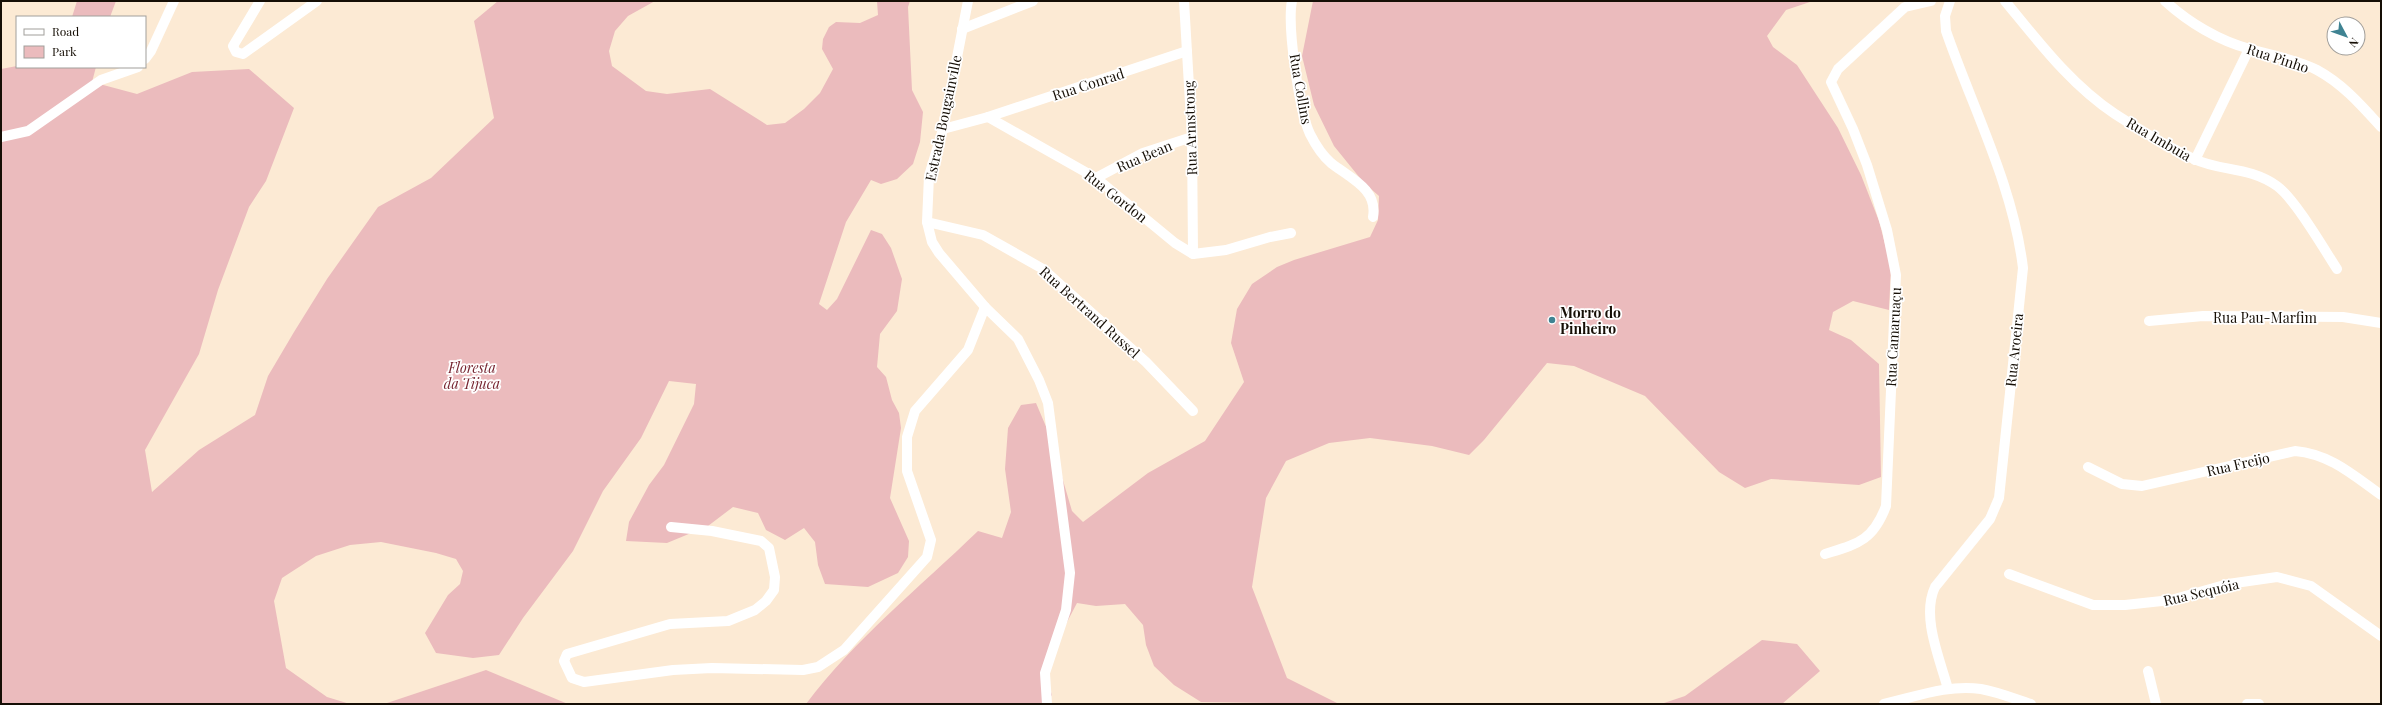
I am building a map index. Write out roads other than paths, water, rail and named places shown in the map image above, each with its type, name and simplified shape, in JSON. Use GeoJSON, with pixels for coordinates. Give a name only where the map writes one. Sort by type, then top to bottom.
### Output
{"type":"FeatureCollection","features":[{"type":"Feature","properties":{"kind":"street"},"geometry":{"type":"LineString","coordinates":[[146,58],[152,51],[174,1]]}},
{"type":"Feature","properties":{"kind":"street"},"geometry":{"type":"LineString","coordinates":[[260,1],[233,46],[236,52],[243,54],[317,1]]}},
{"type":"Feature","properties":{"kind":"street","name":"Estrada Bougainville"},"geometry":{"type":"LineString","coordinates":[[968,1],[943,129],[929,176],[927,222],[932,242],[939,253],[985,306],[1018,339],[1048,403],[1054,435],[1070,573],[1066,610],[1046,673],[1047,704]]}},
{"type":"Feature","properties":{"kind":"street"},"geometry":{"type":"LineString","coordinates":[[962,29],[1033,1]]}},
{"type":"Feature","properties":{"kind":"street","name":"Rua Armstrong"},"geometry":{"type":"LineString","coordinates":[[1184,1],[1192,137],[1193,254]]}},
{"type":"Feature","properties":{"kind":"street","name":"Rua Collins"},"geometry":{"type":"LineString","coordinates":[[1292,1],[1290,21],[1296,66],[1303,114],[1310,133],[1330,162],[1356,181],[1372,198],[1375,210],[1374,217]]}},
{"type":"Feature","properties":{"kind":"street","name":"Rua Camaruaçu"},"geometry":{"type":"LineString","coordinates":[[1825,554],[1859,543],[1880,520],[1886,506],[1896,275],[1888,230],[1867,165],[1831,82],[1838,69],[1905,7],[1931,1]]}},
{"type":"Feature","properties":{"kind":"street","name":"Rua Aroeira"},"geometry":{"type":"LineString","coordinates":[[1948,689],[1932,627],[1931,595],[1935,587],[1990,519],[1999,498],[2023,268],[2020,240],[2012,207],[1975,106],[1964,85],[1946,31],[1945,16],[1950,1]]}},
{"type":"Feature","properties":{"kind":"street","name":"Rua Imbuia"},"geometry":{"type":"LineString","coordinates":[[2005,1],[2047,52],[2076,82],[2114,113],[2195,160],[2258,174],[2278,187],[2295,205],[2337,269]]}},
{"type":"Feature","properties":{"kind":"street","name":"Rua Pinho"},"geometry":{"type":"LineString","coordinates":[[2165,1],[2191,21],[2215,36],[2249,49],[2277,55],[2317,70],[2350,94],[2381,127]]}},
{"type":"Feature","properties":{"kind":"street"},"geometry":{"type":"LineString","coordinates":[[2195,160],[2249,49]]}},
{"type":"Feature","properties":{"kind":"street","name":"Rua Conrad"},"geometry":{"type":"LineString","coordinates":[[988,117],[1188,51]]}},
{"type":"Feature","properties":{"kind":"street"},"geometry":{"type":"LineString","coordinates":[[1,137],[28,131],[101,80],[135,68]]}},
{"type":"Feature","properties":{"kind":"street"},"geometry":{"type":"LineString","coordinates":[[943,129],[988,117]]}},
{"type":"Feature","properties":{"kind":"street","name":"Rua Gordon"},"geometry":{"type":"LineString","coordinates":[[988,117],[1096,178],[1175,243],[1193,254]]}},
{"type":"Feature","properties":{"kind":"street","name":"Rua Bean"},"geometry":{"type":"LineString","coordinates":[[1096,178],[1143,153],[1192,137]]}},
{"type":"Feature","properties":{"kind":"street","name":"Rua Bertrand Russel"},"geometry":{"type":"LineString","coordinates":[[927,222],[983,235],[1043,269],[1146,362],[1193,411]]}},
{"type":"Feature","properties":{"kind":"street"},"geometry":{"type":"LineString","coordinates":[[1193,254],[1226,250],[1270,237],[1291,233]]}},
{"type":"Feature","properties":{"kind":"street"},"geometry":{"type":"LineString","coordinates":[[672,527],[712,531],[761,541],[769,548],[775,577],[774,590],[766,601],[755,610],[728,621],[670,624],[567,654],[564,661],[572,678],[584,682],[673,670],[712,668],[803,670],[818,667],[844,650],[927,556],[931,540],[907,471],[907,437],[914,411],[968,350],[985,306]]}},
{"type":"Feature","properties":{"kind":"street","name":"Rua Pau-Marfim"},"geometry":{"type":"LineString","coordinates":[[2149,321],[2203,316],[2343,317],[2381,323]]}},
{"type":"Feature","properties":{"kind":"street","name":"Rua Freijo"},"geometry":{"type":"LineString","coordinates":[[2088,468],[2122,484],[2142,486],[2294,451],[2322,456],[2340,465],[2381,495]]}},
{"type":"Feature","properties":{"kind":"street","name":"Rua Sequóia"},"geometry":{"type":"LineString","coordinates":[[2009,574],[2092,605],[2125,605],[2171,600],[2228,584],[2277,577],[2311,586],[2381,636]]}},
{"type":"Feature","properties":{"kind":"street"},"geometry":{"type":"LineString","coordinates":[[2148,671],[2156,704]]}},
{"type":"Feature","properties":{"kind":"street"},"geometry":{"type":"LineString","coordinates":[[1884,704],[1948,689],[1981,689],[2031,704]]}},
{"type":"Feature","properties":{"kind":"street"},"geometry":{"type":"LineString","coordinates":[[2247,704],[2259,704]]}},
{"type":"Feature","properties":{"kind":"place","name":"Morro do Pinheiro"},"geometry":{"type":"Point","coordinates":[1552,320]}},
{"type":"Feature","properties":{"kind":"park label","name":"Floresta da Tijuca"},"geometry":{"type":"Point","coordinates":[472,376]}}]}
